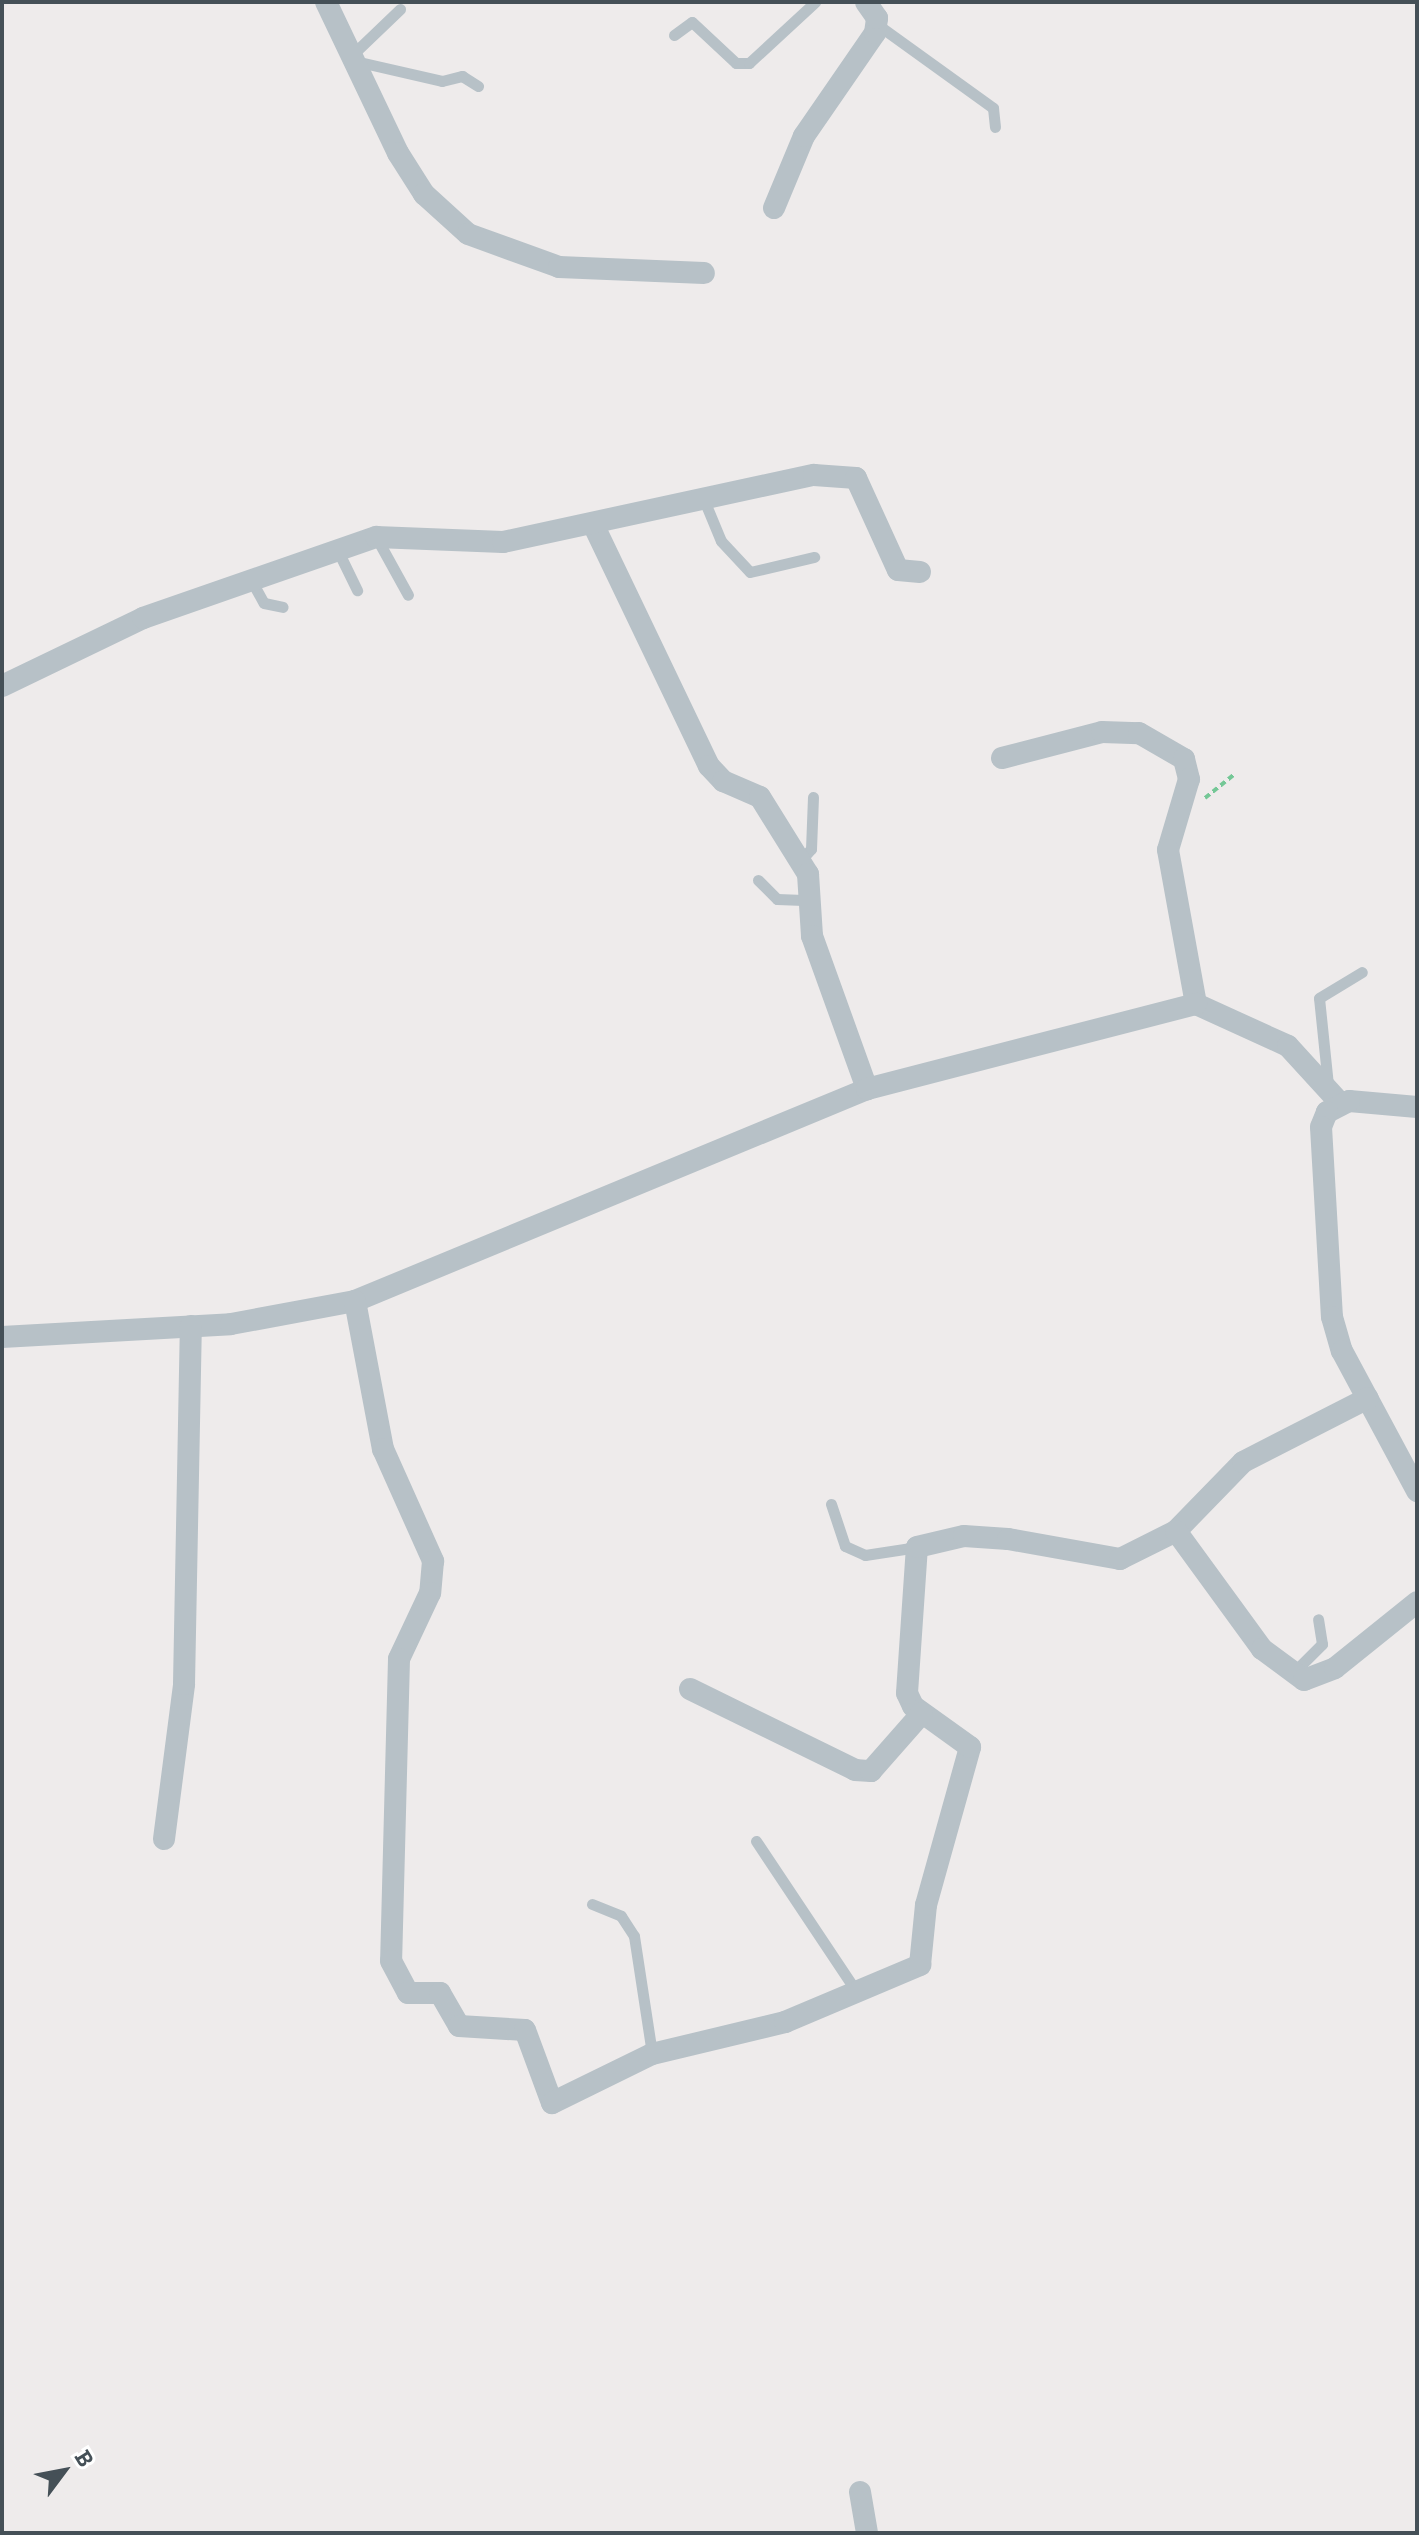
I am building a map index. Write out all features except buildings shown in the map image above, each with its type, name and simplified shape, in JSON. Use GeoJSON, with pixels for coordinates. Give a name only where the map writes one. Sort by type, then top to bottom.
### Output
{"type":"FeatureCollection","features":[{"type":"Feature","properties":{"kind":"street"},"geometry":{"type":"LineString","coordinates":[[326,2],[350,59],[424,194],[468,234],[571,269],[704,273]]}},
{"type":"Feature","properties":{"kind":"street"},"geometry":{"type":"LineString","coordinates":[[774,208],[804,136],[878,25],[866,2]]}},
{"type":"Feature","properties":{"kind":"street"},"geometry":{"type":"LineString","coordinates":[[2,686],[143,618],[376,537],[503,542],[847,472],[862,485],[898,570],[920,572]]}},
{"type":"Feature","properties":{"kind":"street"},"geometry":{"type":"LineString","coordinates":[[593,524],[709,766],[723,781],[760,797],[801,860],[826,985],[867,1089]]}},
{"type":"Feature","properties":{"kind":"street"},"geometry":{"type":"LineString","coordinates":[[1002,758],[1102,732],[1139,733],[1184,759],[1189,779],[1168,850],[1196,1004]]}},
{"type":"Feature","properties":{"kind":"street"},"geometry":{"type":"LineString","coordinates":[[2,1337],[191,1326],[355,1301],[867,1089],[1196,1004],[1288,1046],[1334,1094],[1417,1107]]}},
{"type":"Feature","properties":{"kind":"street"},"geometry":{"type":"LineString","coordinates":[[1334,1094],[1321,1127],[1332,1317],[1368,1398],[1417,1491]]}},
{"type":"Feature","properties":{"kind":"street"},"geometry":{"type":"LineString","coordinates":[[355,1301],[383,1449],[433,1561],[430,1593],[399,1659],[395,1972],[408,1993],[440,1993],[459,2026],[525,2030],[552,2103],[652,2054],[785,2022],[909,1976],[925,1952],[926,1905],[970,1747],[922,1713],[907,1693],[917,1547],[964,1536],[1008,1539],[1120,1559],[1176,1531],[1243,1462],[1368,1398]]}},
{"type":"Feature","properties":{"kind":"street"},"geometry":{"type":"LineString","coordinates":[[164,1839],[184,1684],[191,1326]]}},
{"type":"Feature","properties":{"kind":"street"},"geometry":{"type":"LineString","coordinates":[[1176,1531],[1209,1586],[1292,1673],[1315,1681],[1417,1602]]}},
{"type":"Feature","properties":{"kind":"street"},"geometry":{"type":"LineString","coordinates":[[690,1689],[855,1770],[871,1771],[922,1713]]}},
{"type":"Feature","properties":{"kind":"street"},"geometry":{"type":"LineString","coordinates":[[860,2492],[867,2533]]}},
{"type":"Feature","properties":{"kind":"lane"},"geometry":{"type":"LineString","coordinates":[[674,35],[692,22],[736,63],[749,63],[815,2]]}},
{"type":"Feature","properties":{"kind":"lane"},"geometry":{"type":"LineString","coordinates":[[350,59],[400,9]]}},
{"type":"Feature","properties":{"kind":"lane"},"geometry":{"type":"LineString","coordinates":[[878,25],[993,108],[995,127]]}},
{"type":"Feature","properties":{"kind":"lane"},"geometry":{"type":"LineString","coordinates":[[350,59],[442,81],[462,76],[478,86]]}},
{"type":"Feature","properties":{"kind":"lane"},"geometry":{"type":"LineString","coordinates":[[704,500],[721,541],[750,572],[814,557]]}},
{"type":"Feature","properties":{"kind":"lane"},"geometry":{"type":"LineString","coordinates":[[376,537],[408,595]]}},
{"type":"Feature","properties":{"kind":"lane"},"geometry":{"type":"LineString","coordinates":[[336,549],[357,590]]}},
{"type":"Feature","properties":{"kind":"lane"},"geometry":{"type":"LineString","coordinates":[[251,579],[264,603],[283,607]]}},
{"type":"Feature","properties":{"kind":"lane"},"geometry":{"type":"LineString","coordinates":[[801,860],[811,849],[813,797]]}},
{"type":"Feature","properties":{"kind":"lane"},"geometry":{"type":"LineString","coordinates":[[758,880],[777,899],[810,900]]}},
{"type":"Feature","properties":{"kind":"lane"},"geometry":{"type":"LineString","coordinates":[[1334,1094],[1319,998],[1362,972]]}},
{"type":"Feature","properties":{"kind":"lane"},"geometry":{"type":"LineString","coordinates":[[831,1504],[845,1546],[865,1555],[917,1547]]}},
{"type":"Feature","properties":{"kind":"lane"},"geometry":{"type":"LineString","coordinates":[[1292,1673],[1322,1644],[1318,1619]]}},
{"type":"Feature","properties":{"kind":"lane"},"geometry":{"type":"LineString","coordinates":[[756,1841],[858,1995]]}},
{"type":"Feature","properties":{"kind":"lane"},"geometry":{"type":"LineString","coordinates":[[592,1904],[621,1916],[634,1936],[652,2054]]}}]}
